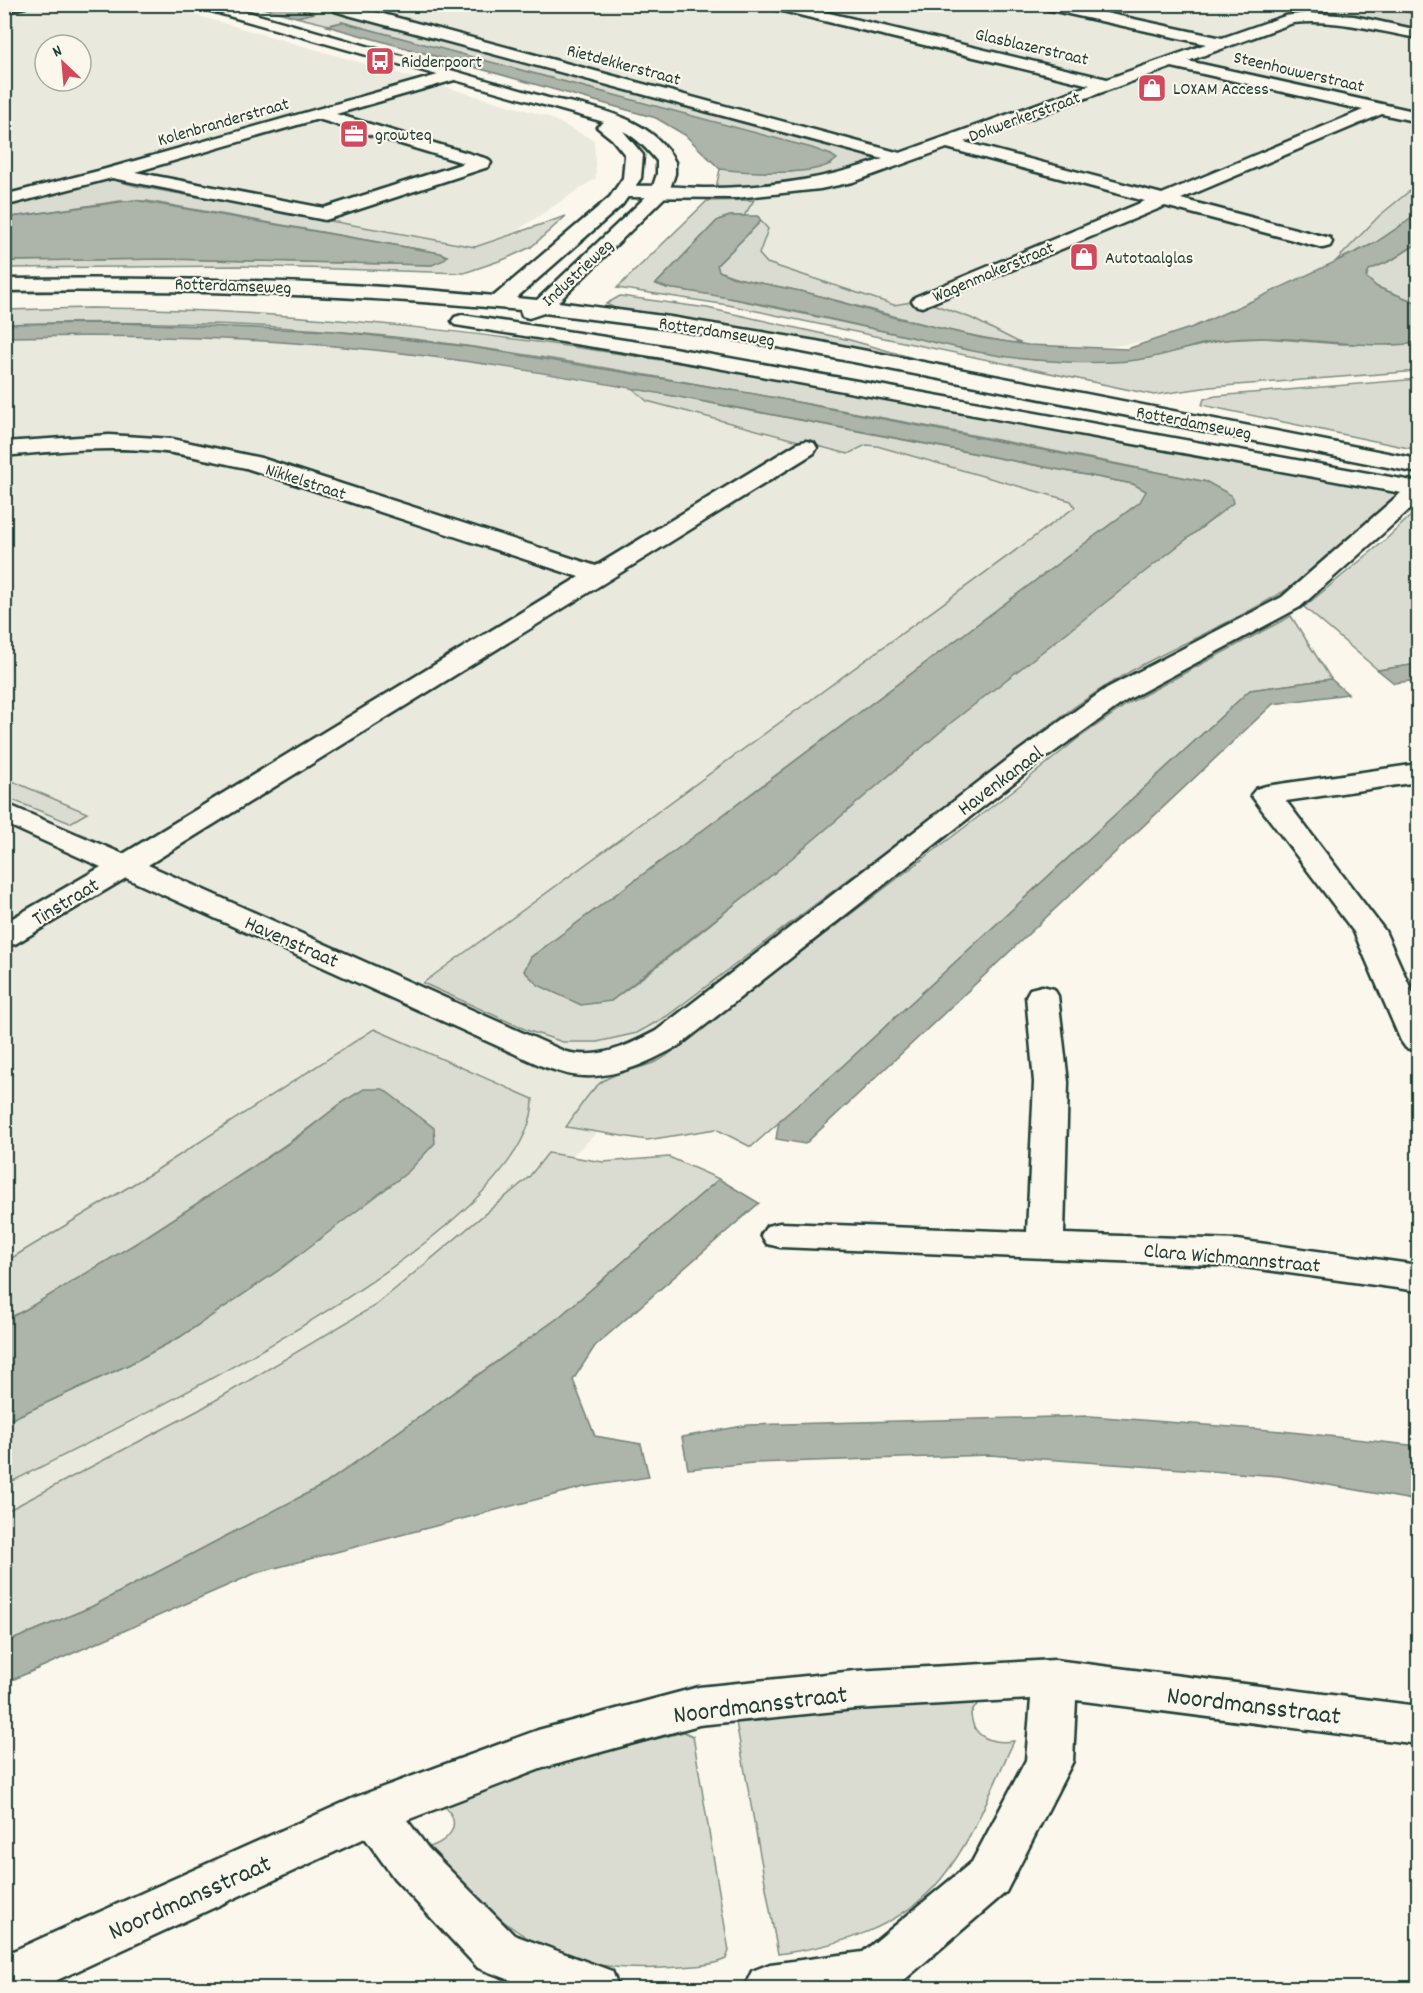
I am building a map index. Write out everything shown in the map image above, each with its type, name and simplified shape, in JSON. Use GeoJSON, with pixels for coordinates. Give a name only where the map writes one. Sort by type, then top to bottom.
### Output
{"type":"FeatureCollection","features":[{"type":"Feature","properties":{"kind":"street"},"geometry":{"type":"LineString","coordinates":[[4,8],[20,4]]}},
{"type":"Feature","properties":{"kind":"street","name":"Industrieweg"},"geometry":{"type":"LineString","coordinates":[[202,4],[545,102],[593,113],[636,130],[654,145],[666,161],[666,179],[659,194],[542,306],[501,326]]}},
{"type":"Feature","properties":{"kind":"street","name":"Rietdekkerstraat"},"geometry":{"type":"LineString","coordinates":[[339,4],[340,8],[353,12],[903,159]]}},
{"type":"Feature","properties":{"kind":"street","name":"Glasblazerstraat"},"geometry":{"type":"LineString","coordinates":[[770,4],[1110,85]]}},
{"type":"Feature","properties":{"kind":"street"},"geometry":{"type":"LineString","coordinates":[[1041,4],[1222,44]]}},
{"type":"Feature","properties":{"kind":"street","name":"Dokwerkerstraat"},"geometry":{"type":"LineString","coordinates":[[623,192],[735,193],[788,189],[847,178],[1290,19],[1305,16],[1339,18],[1419,34]]}},
{"type":"Feature","properties":{"kind":"street","name":"Steenhouwerstraat"},"geometry":{"type":"LineString","coordinates":[[1171,62],[1419,117]]}},
{"type":"Feature","properties":{"kind":"street","name":"Kolenbranderstraat"},"geometry":{"type":"LineString","coordinates":[[4,201],[112,173],[452,75]]}},
{"type":"Feature","properties":{"kind":"street","name":"Industrieweg"},"geometry":{"type":"LineString","coordinates":[[498,303],[593,222],[623,192],[632,178],[634,155],[618,135],[582,116],[545,102]]}},
{"type":"Feature","properties":{"kind":"street","name":"Wagenmakerstraat"},"geometry":{"type":"LineString","coordinates":[[922,301],[1379,109]]}},
{"type":"Feature","properties":{"kind":"street"},"geometry":{"type":"LineString","coordinates":[[112,173],[325,214],[482,163],[318,114]]}},
{"type":"Feature","properties":{"kind":"street"},"geometry":{"type":"LineString","coordinates":[[949,143],[1323,242]]}},
{"type":"Feature","properties":{"kind":"street","name":"Rotterdamseweg"},"geometry":{"type":"LineString","coordinates":[[4,285],[224,284],[323,288],[542,306],[761,337],[1419,466]]}},
{"type":"Feature","properties":{"kind":"street"},"geometry":{"type":"LineString","coordinates":[[498,303],[501,326]]}},
{"type":"Feature","properties":{"kind":"street","name":"Rotterdamseweg"},"geometry":{"type":"LineString","coordinates":[[446,320],[501,326],[657,351],[1419,490]]}},
{"type":"Feature","properties":{"kind":"street","name":"Nikkelstraat"},"geometry":{"type":"LineString","coordinates":[[4,449],[62,443],[144,443],[198,450],[253,464],[599,575]]}},
{"type":"Feature","properties":{"kind":"street"},"geometry":{"type":"LineString","coordinates":[[125,866],[806,448]]}},
{"type":"Feature","properties":{"kind":"street","name":"Havenkanaal"},"geometry":{"type":"LineString","coordinates":[[581,1066],[604,1064],[643,1051],[668,1038],[1030,756],[1117,694],[1291,602],[1419,490]]}},
{"type":"Feature","properties":{"kind":"street"},"geometry":{"type":"LineString","coordinates":[[1419,773],[1266,795],[1369,931],[1419,1041]]}},
{"type":"Feature","properties":{"kind":"street","name":"Havenstraat"},"geometry":{"type":"LineString","coordinates":[[4,812],[554,1059],[581,1066]]}},
{"type":"Feature","properties":{"kind":"street","name":"Tinstraat"},"geometry":{"type":"LineString","coordinates":[[4,937],[125,866]]}},
{"type":"Feature","properties":{"kind":"street"},"geometry":{"type":"LineString","coordinates":[[1042,996],[1051,1082],[1045,1244]]}},
{"type":"Feature","properties":{"kind":"street","name":"Clara Wichmannstraat"},"geometry":{"type":"LineString","coordinates":[[780,1235],[1237,1253],[1419,1278]]}},
{"type":"Feature","properties":{"kind":"street"},"geometry":{"type":"LineString","coordinates":[[771,1989],[875,1974],[989,1877],[1049,1761],[1054,1679]]}},
{"type":"Feature","properties":{"kind":"street","name":"Noordmansstraat"},"geometry":{"type":"LineString","coordinates":[[4,1980],[373,1812],[538,1750],[699,1706],[855,1690],[1054,1679],[1419,1725]]}},
{"type":"Feature","properties":{"kind":"street"},"geometry":{"type":"LineString","coordinates":[[373,1812],[411,1863],[496,1952],[594,1989]]}},
{"type":"Feature","properties":{"kind":"shaded area"},"geometry":{"type":"Polygon","coordinates":[[[1297,4],[1377,5],[1418,15],[1418,28],[1335,13],[1308,12],[1290,7],[1297,4]]]}},
{"type":"Feature","properties":{"kind":"shaded area"},"geometry":{"type":"Polygon","coordinates":[[[4,5],[161,5],[546,116],[594,140],[596,178],[473,260],[5,220],[4,5]]]}},
{"type":"Feature","properties":{"kind":"shaded area"},"geometry":{"type":"Polygon","coordinates":[[[252,5],[284,5],[315,13],[296,17],[252,5]]]}},
{"type":"Feature","properties":{"kind":"shaded area"},"geometry":{"type":"Polygon","coordinates":[[[274,5],[1418,5],[1418,219],[1217,331],[1059,354],[687,276],[748,131],[274,5]]]}},
{"type":"Feature","properties":{"kind":"shaded area"},"geometry":{"type":"Polygon","coordinates":[[[284,5],[330,5],[330,9],[341,13],[875,157],[885,162],[798,184],[716,188],[720,169],[791,172],[832,164],[831,155],[342,22],[329,25],[296,17],[314,13],[284,5]]]}},
{"type":"Feature","properties":{"kind":"shaded area"},"geometry":{"type":"Polygon","coordinates":[[[342,22],[812,148],[837,159],[828,165],[799,171],[763,172],[720,169],[685,135],[656,118],[327,26],[342,22]]]}},
{"type":"Feature","properties":{"kind":"shaded area"},"geometry":{"type":"Polygon","coordinates":[[[110,179],[136,186],[475,247],[566,216],[531,247],[464,273],[238,266],[5,268],[5,261],[167,259],[432,265],[447,256],[147,201],[120,201],[5,218],[5,206],[110,179]]]}},
{"type":"Feature","properties":{"kind":"shaded area"},"geometry":{"type":"Polygon","coordinates":[[[1418,184],[1418,214],[1375,243],[1336,261],[1379,216],[1418,184]]]}},
{"type":"Feature","properties":{"kind":"shaded area"},"geometry":{"type":"Polygon","coordinates":[[[134,200],[447,256],[444,260],[432,265],[167,259],[5,261],[5,218],[134,200]]]}},
{"type":"Feature","properties":{"kind":"shaded area"},"geometry":{"type":"Polygon","coordinates":[[[754,200],[744,216],[730,216],[718,220],[656,284],[939,343],[1036,360],[1101,362],[1148,358],[1223,340],[1264,338],[1340,344],[1418,343],[1418,371],[1210,387],[1154,395],[728,305],[617,288],[707,201],[754,200]]]}},
{"type":"Feature","properties":{"kind":"shaded area"},"geometry":{"type":"Polygon","coordinates":[[[1418,214],[1418,243],[1392,260],[1369,270],[1366,277],[1377,287],[1418,303],[1418,343],[1370,345],[1248,338],[1214,341],[1158,356],[1121,362],[1050,361],[969,350],[785,309],[667,288],[656,284],[718,220],[730,216],[758,216],[761,221],[717,265],[719,271],[732,277],[809,293],[892,317],[982,338],[1028,345],[1127,349],[1193,327],[1254,300],[1375,243],[1418,214]]]}},
{"type":"Feature","properties":{"kind":"shaded area"},"geometry":{"type":"Polygon","coordinates":[[[761,221],[768,229],[759,254],[767,263],[894,305],[917,301],[930,303],[971,318],[1022,344],[940,328],[719,271],[717,265],[761,221]]]}},
{"type":"Feature","properties":{"kind":"shaded area"},"geometry":{"type":"Polygon","coordinates":[[[1418,243],[1418,303],[1377,287],[1366,278],[1369,270],[1392,260],[1418,243]]]}},
{"type":"Feature","properties":{"kind":"shaded area"},"geometry":{"type":"Polygon","coordinates":[[[620,296],[707,308],[850,340],[913,358],[617,309],[606,304],[620,296]]]}},
{"type":"Feature","properties":{"kind":"shaded area"},"geometry":{"type":"Polygon","coordinates":[[[90,308],[182,310],[367,322],[550,344],[642,357],[896,400],[1400,493],[1332,555],[1289,588],[1251,610],[1131,671],[1075,707],[667,1016],[637,1033],[597,1042],[563,1042],[529,1031],[423,983],[1075,507],[1071,501],[877,446],[866,445],[848,454],[647,401],[632,388],[1133,484],[1147,491],[1140,502],[531,957],[524,971],[554,993],[574,998],[611,1001],[741,899],[983,696],[1115,592],[1216,517],[1207,482],[761,395],[562,361],[380,335],[211,324],[5,324],[4,310],[90,308]]]}},
{"type":"Feature","properties":{"kind":"shaded area"},"geometry":{"type":"Polygon","coordinates":[[[115,315],[379,327],[745,383],[1255,484],[1252,522],[231,1474],[5,1557],[5,324],[115,315]]]}},
{"type":"Feature","properties":{"kind":"shaded area"},"geometry":{"type":"Polygon","coordinates":[[[121,323],[333,331],[471,347],[755,394],[1207,482],[1231,495],[1233,503],[952,722],[772,875],[611,1001],[581,1005],[538,985],[524,971],[531,957],[1140,502],[1146,491],[1133,484],[817,423],[460,360],[359,348],[233,339],[118,336],[5,337],[5,324],[121,323]]]}},
{"type":"Feature","properties":{"kind":"shaded area"},"geometry":{"type":"Polygon","coordinates":[[[1418,379],[1418,450],[1202,405],[1204,399],[1216,396],[1418,379]]]}},
{"type":"Feature","properties":{"kind":"shaded area"},"geometry":{"type":"Polygon","coordinates":[[[1418,509],[1418,664],[1378,670],[1304,607],[1383,542],[1418,509]]]}},
{"type":"Feature","properties":{"kind":"shaded area"},"geometry":{"type":"Polygon","coordinates":[[[1291,616],[1331,679],[1250,690],[834,1074],[751,1147],[716,1129],[647,1140],[566,1127],[585,1100],[602,1082],[616,1074],[652,1063],[668,1055],[1076,740],[1129,703],[1291,616]]]}},
{"type":"Feature","properties":{"kind":"shaded area"},"geometry":{"type":"Polygon","coordinates":[[[1418,664],[1418,680],[1394,683],[1378,670],[1418,664]]]}},
{"type":"Feature","properties":{"kind":"shaded area"},"geometry":{"type":"Polygon","coordinates":[[[1331,679],[1348,694],[1273,704],[805,1144],[776,1139],[779,1121],[834,1074],[1250,690],[1331,679]]]}},
{"type":"Feature","properties":{"kind":"shaded area"},"geometry":{"type":"Polygon","coordinates":[[[5,778],[87,813],[70,823],[5,797],[5,778]]]}},
{"type":"Feature","properties":{"kind":"shaded area"},"geometry":{"type":"Polygon","coordinates":[[[374,1029],[533,1099],[515,1152],[466,1208],[395,1265],[311,1321],[221,1373],[5,1485],[5,1422],[130,1364],[180,1337],[279,1270],[344,1101],[282,1147],[174,1219],[69,1285],[5,1320],[5,1262],[155,1171],[374,1029]]]}},
{"type":"Feature","properties":{"kind":"shaded area"},"geometry":{"type":"Polygon","coordinates":[[[364,1089],[383,1089],[434,1128],[435,1143],[408,1172],[279,1270],[180,1337],[130,1364],[5,1422],[5,1320],[138,1242],[297,1138],[344,1101],[364,1089]]]}},
{"type":"Feature","properties":{"kind":"shaded area"},"geometry":{"type":"Polygon","coordinates":[[[548,1153],[603,1162],[669,1157],[719,1179],[558,1318],[325,1484],[91,1607],[5,1643],[5,1512],[199,1410],[376,1305],[529,1177],[548,1153]]]}},
{"type":"Feature","properties":{"kind":"shaded area"},"geometry":{"type":"Polygon","coordinates":[[[719,1179],[759,1203],[595,1346],[573,1380],[595,1436],[641,1444],[649,1477],[584,1487],[256,1573],[5,1683],[5,1643],[91,1607],[325,1484],[558,1318],[719,1179]]]}},
{"type":"Feature","properties":{"kind":"shaded area"},"geometry":{"type":"Polygon","coordinates":[[[1090,1416],[1282,1431],[1418,1446],[1418,1501],[1279,1476],[989,1455],[753,1463],[688,1469],[682,1437],[748,1425],[1090,1416]]]}},
{"type":"Feature","properties":{"kind":"shaded area"},"geometry":{"type":"Polygon","coordinates":[[[980,1700],[971,1713],[972,1722],[979,1734],[991,1740],[1014,1741],[973,1830],[941,1879],[907,1910],[867,1932],[823,1946],[778,1954],[736,1722],[871,1706],[980,1700]]]}},
{"type":"Feature","properties":{"kind":"shaded area"},"geometry":{"type":"Polygon","coordinates":[[[684,1732],[693,1736],[729,1951],[726,1959],[695,1966],[623,1968],[588,1962],[557,1952],[502,1921],[423,1849],[441,1842],[452,1831],[452,1817],[439,1802],[544,1767],[684,1732]]]}},
{"type":"Feature","properties":{"kind":"place","name":"Ridderpoort"},"geometry":{"type":"Point","coordinates":[380,61]}},
{"type":"Feature","properties":{"kind":"place","name":"LOXAM Access"},"geometry":{"type":"Point","coordinates":[1152,88]}},
{"type":"Feature","properties":{"kind":"place","name":"growteq"},"geometry":{"type":"Point","coordinates":[354,134]}},
{"type":"Feature","properties":{"kind":"place","name":"Autotaalglas"},"geometry":{"type":"Point","coordinates":[1084,257]}}]}
